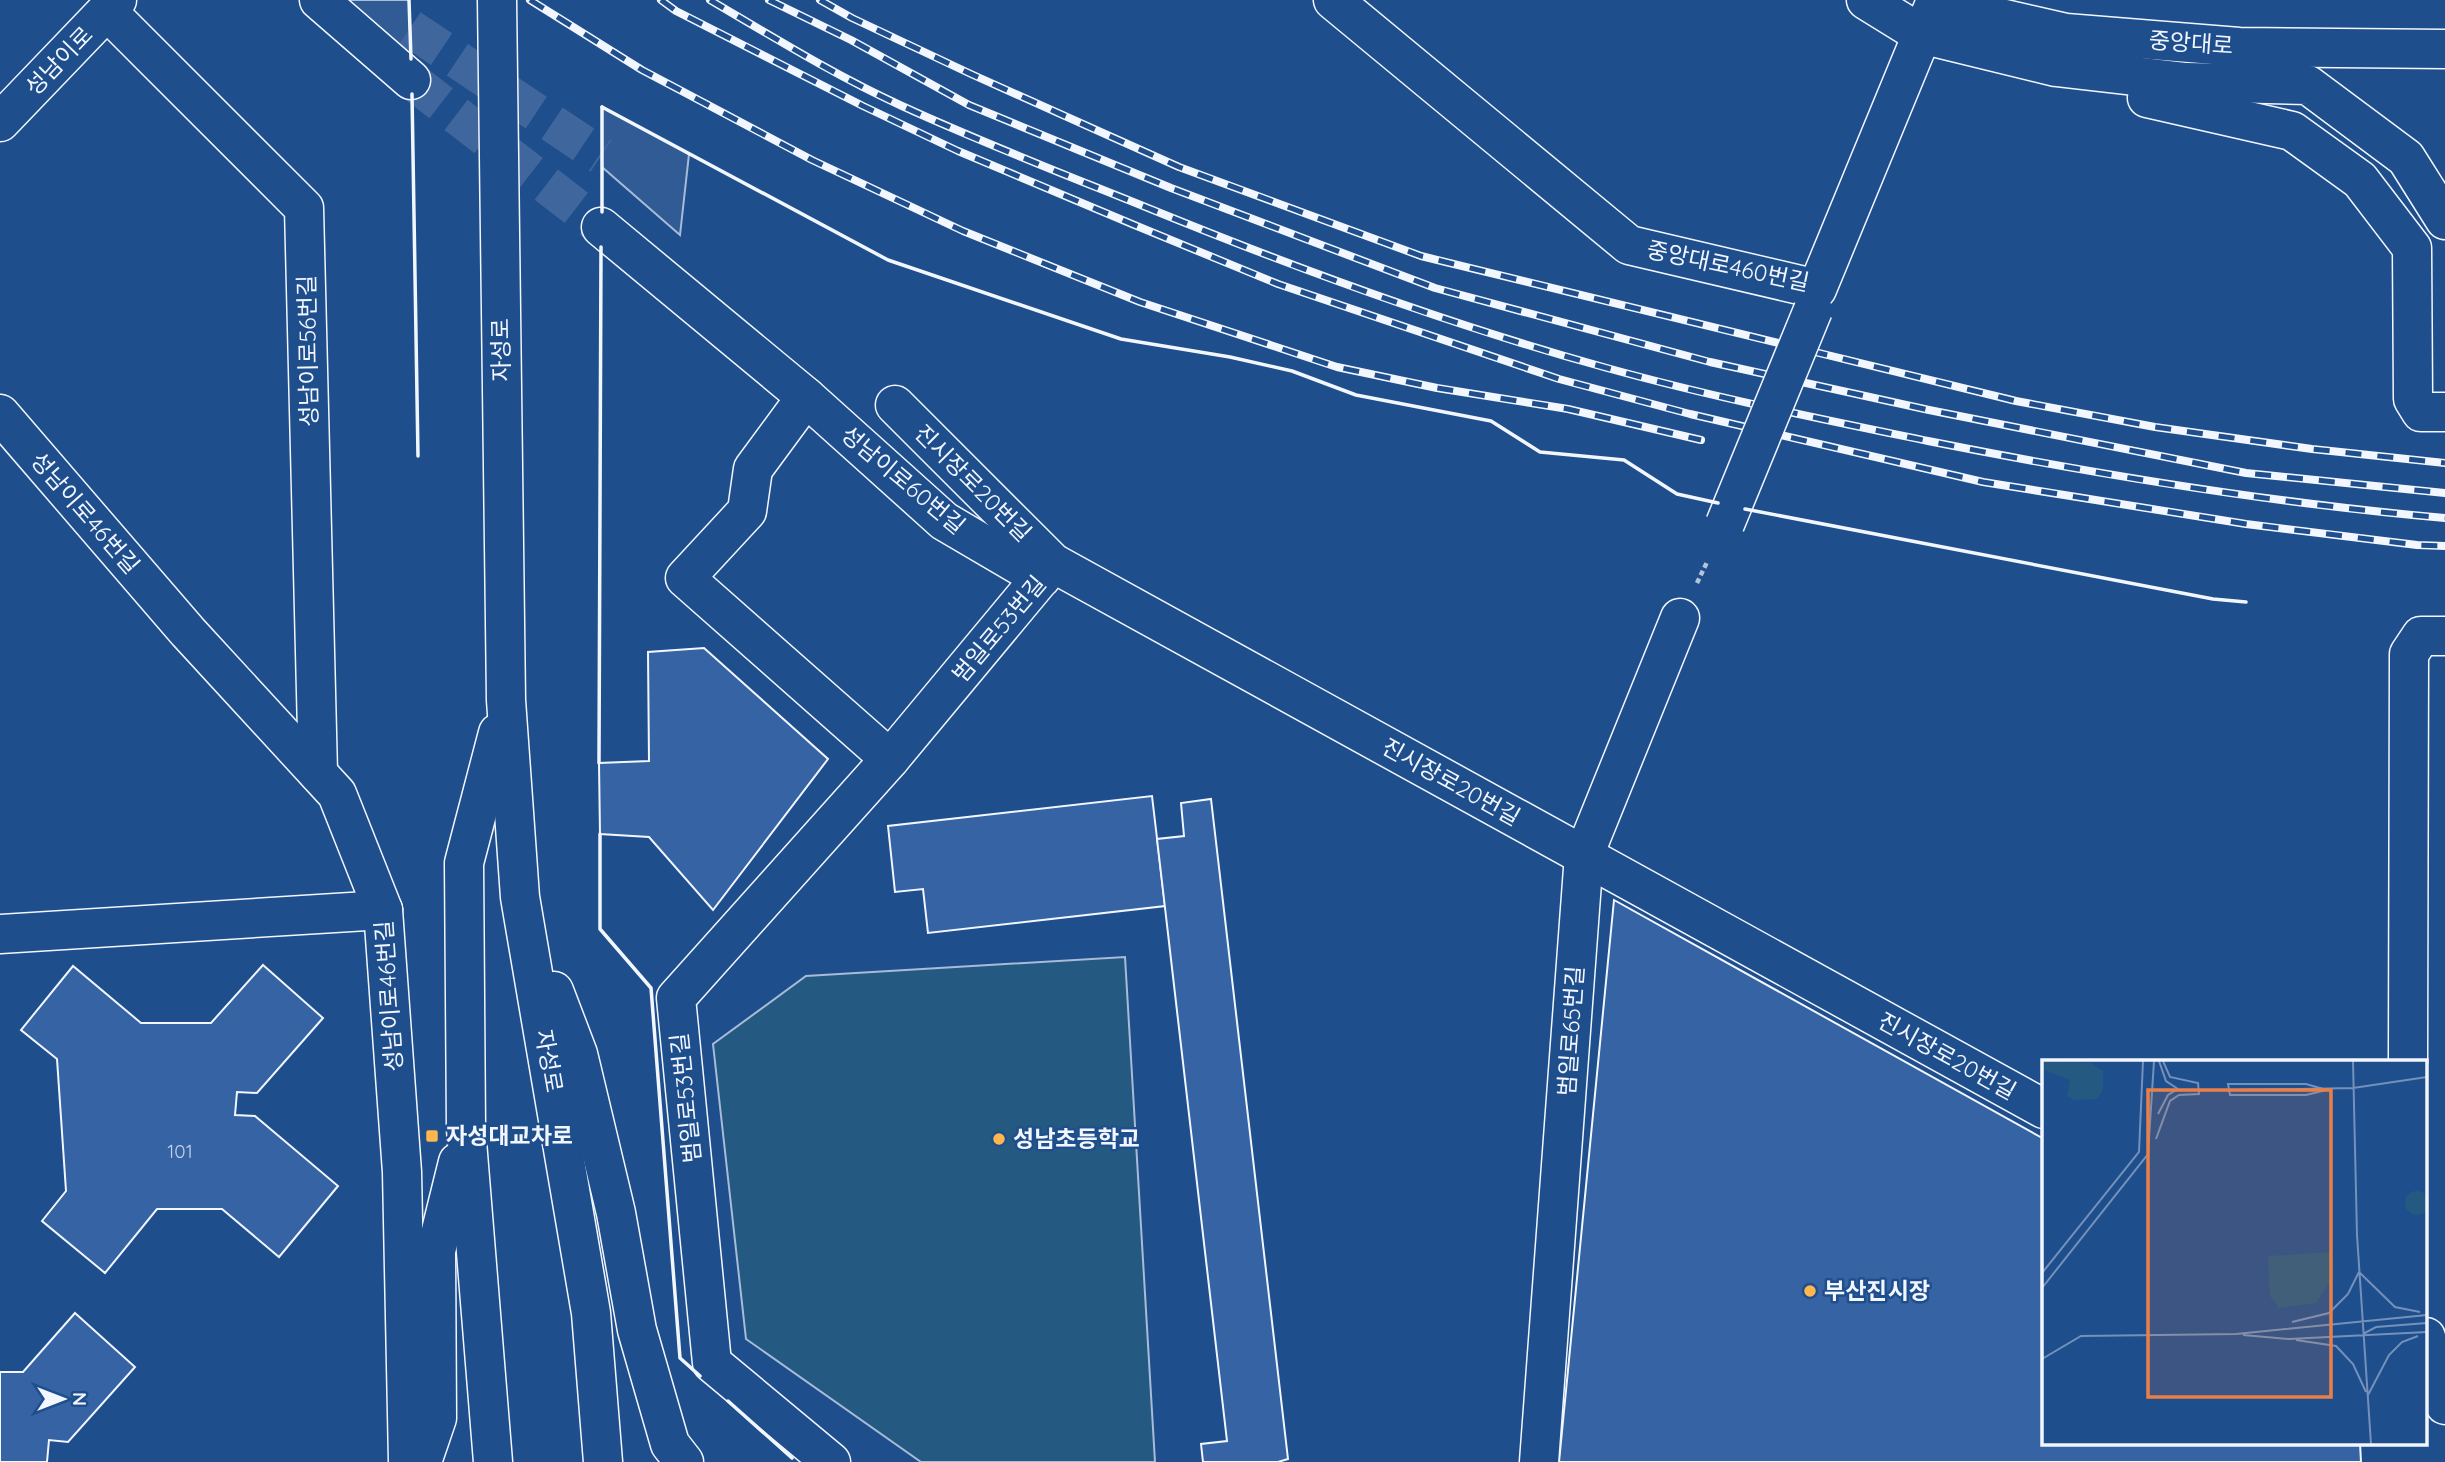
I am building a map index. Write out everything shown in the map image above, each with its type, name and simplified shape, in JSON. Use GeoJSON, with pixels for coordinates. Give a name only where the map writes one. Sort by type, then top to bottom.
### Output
{"type":"FeatureCollection","features":[{"type":"Feature","properties":{"kind":"main road"},"geometry":{"type":"LineString","coordinates":[[319,0],[411,80]]}},
{"type":"Feature","properties":{"kind":"main road","name":"자성로"},"geometry":{"type":"LineString","coordinates":[[497,0],[506,700],[520,897],[591,1313],[603,1462]]}},
{"type":"Feature","properties":{"kind":"main road","name":"중앙대로460번길"},"geometry":{"type":"LineString","coordinates":[[1333,0],[1629,245],[1817,289],[1936,0]]}},
{"type":"Feature","properties":{"kind":"main road"},"geometry":{"type":"LineString","coordinates":[[1866,0],[1921,34],[2056,67],[2137,95],[2292,131],[2360,180],[2412,248],[2413,399],[2421,412],[2445,412]]}},
{"type":"Feature","properties":{"kind":"main road","name":"중앙대로"},"geometry":{"type":"LineString","coordinates":[[1942,0],[1996,17],[2066,33],[2239,47],[2445,49]]}},
{"type":"Feature","properties":{"kind":"main road","name":"성남이로"},"geometry":{"type":"LineString","coordinates":[[0,122],[112,5]]}},
{"type":"Feature","properties":{"kind":"main road","name":"성남이로56번길"},"geometry":{"type":"LineString","coordinates":[[112,5],[304,208],[318,773]]}},
{"type":"Feature","properties":{"kind":"main road"},"geometry":{"type":"LineString","coordinates":[[2056,67],[2186,82],[2308,85],[2406,158],[2445,220]]}},
{"type":"Feature","properties":{"kind":"main road","name":"성남이로60번길"},"geometry":{"type":"LineString","coordinates":[[601,227],[806,397],[944,521],[1047,571]]}},
{"type":"Feature","properties":{"kind":"main road"},"geometry":{"type":"LineString","coordinates":[[1725,524],[1813,310]]}},
{"type":"Feature","properties":{"kind":"main road"},"geometry":{"type":"LineString","coordinates":[[806,397],[753,469],[747,511],[685,578],[890,759]]}},
{"type":"Feature","properties":{"kind":"main road","name":"진시장로20번길"},"geometry":{"type":"LineString","coordinates":[[895,405],[1047,571],[1584,855],[2042,1108]]}},
{"type":"Feature","properties":{"kind":"main road","name":"성남이로46번길"},"geometry":{"type":"LineString","coordinates":[[0,414],[188,632],[337,794],[383,910],[402,1172],[408,1462]]}},
{"type":"Feature","properties":{"kind":"main road","name":"범일로53번길"},"geometry":{"type":"LineString","coordinates":[[831,1462],[712,1363],[676,998],[890,759],[1047,571]]}},
{"type":"Feature","properties":{"kind":"main road","name":"범일로65번길"},"geometry":{"type":"LineString","coordinates":[[1539,1462],[1584,855],[1680,618]]}},
{"type":"Feature","properties":{"kind":"main road"},"geometry":{"type":"LineString","coordinates":[[2408,1060],[2409,654],[2421,636],[2445,636]]}},
{"type":"Feature","properties":{"kind":"main road","name":"자성로"},"geometry":{"type":"LineString","coordinates":[[493,1462],[466,1129],[464,863],[506,700]]}},
{"type":"Feature","properties":{"kind":"main road"},"geometry":{"type":"LineString","coordinates":[[520,897],[578,1054],[616,1213],[637,1330],[670,1444],[684,1462]]}},
{"type":"Feature","properties":{"kind":"main road"},"geometry":{"type":"LineString","coordinates":[[0,934],[383,910]]}},
{"type":"Feature","properties":{"kind":"main road"},"geometry":{"type":"LineString","coordinates":[[422,1462],[437,1418],[436,1251],[466,1129]]}},
{"type":"Feature","properties":{"kind":"main road"},"geometry":{"type":"LineString","coordinates":[[2428,1344],[2445,1405]]}},
{"type":"Feature","properties":{"kind":"path"},"geometry":{"type":"LineString","coordinates":[[1680,618],[1725,524]]}},
{"type":"Feature","properties":{"kind":"shaded area"},"geometry":{"type":"Polygon","coordinates":[[[319,0],[409,0],[411,80],[319,0]]]}},
{"type":"Feature","properties":{"kind":"shaded area"},"geometry":{"type":"Polygon","coordinates":[[[602,107],[689,154],[680,235],[602,167],[602,107]]]}},
{"type":"Feature","properties":{"kind":"shaded area"},"geometry":{"type":"Polygon","coordinates":[[[1125,957],[1155,1462],[921,1462],[746,1339],[713,1044],[806,976],[1125,957]]]}},
{"type":"Feature","properties":{"kind":"building"},"geometry":{"type":"Polygon","coordinates":[[[704,648],[828,759],[713,910],[649,837],[600,834],[599,763],[649,761],[648,652],[704,648]]]}},
{"type":"Feature","properties":{"kind":"building"},"geometry":{"type":"Polygon","coordinates":[[[1152,796],[1165,906],[928,933],[923,889],[895,892],[888,826],[1152,796]]]}},
{"type":"Feature","properties":{"kind":"building"},"geometry":{"type":"Polygon","coordinates":[[[1211,799],[1288,1459],[1278,1462],[1203,1462],[1201,1444],[1227,1441],[1157,839],[1184,836],[1181,803],[1211,799]]]}},
{"type":"Feature","properties":{"kind":"building","name":"부산진시장"},"geometry":{"type":"Polygon","coordinates":[[[1614,900],[2042,1138],[2042,1444],[2360,1444],[2361,1462],[1559,1462],[1614,900]]]}},
{"type":"Feature","properties":{"kind":"building"},"geometry":{"type":"Polygon","coordinates":[[[263,965],[323,1018],[257,1093],[237,1092],[235,1115],[255,1116],[338,1186],[279,1257],[222,1209],[157,1209],[105,1273],[42,1221],[66,1191],[57,1059],[21,1030],[73,966],[141,1023],[211,1023],[263,965]]]}},
{"type":"Feature","properties":{"kind":"building"},"geometry":{"type":"Polygon","coordinates":[[[75,1313],[135,1367],[68,1442],[49,1440],[47,1462],[0,1462],[0,1372],[23,1372],[75,1313]]]}},
{"type":"Feature","properties":{"kind":"tunnel"},"geometry":{"type":"LineString","coordinates":[[410,28],[601,156]]}},
{"type":"Feature","properties":{"kind":"tunnel"},"geometry":{"type":"LineString","coordinates":[[411,80],[601,227]]}},
{"type":"Feature","properties":{"kind":"railway"},"geometry":{"type":"LineString","coordinates":[[530,0],[642,70],[812,160],[963,231],[1140,302],[1337,367],[1437,388],[1568,409],[1701,440]]}},
{"type":"Feature","properties":{"kind":"railway"},"geometry":{"type":"LineString","coordinates":[[661,0],[676,11],[958,151],[1278,284],[1559,379],[1690,414],[1983,482],[2246,524],[2445,546]]}},
{"type":"Feature","properties":{"kind":"railway"},"geometry":{"type":"LineString","coordinates":[[710,0],[853,82],[994,146],[1318,274],[1432,315],[1548,351],[1726,398],[1992,453],[2250,496],[2445,518]]}},
{"type":"Feature","properties":{"kind":"railway"},"geometry":{"type":"LineString","coordinates":[[769,0],[851,40],[969,105],[1171,188],[1435,288],[1710,362],[1929,410],[2246,473],[2445,493]]}},
{"type":"Feature","properties":{"kind":"railway"},"geometry":{"type":"LineString","coordinates":[[820,0],[971,74],[1179,167],[1421,256],[2016,401],[2155,427],[2312,449],[2445,463]]}},
{"type":"Feature","properties":{"kind":"wall"},"geometry":{"type":"LineString","coordinates":[[409,0],[411,59]]}},
{"type":"Feature","properties":{"kind":"wall"},"geometry":{"type":"LineString","coordinates":[[412,94],[418,456]]}},
{"type":"Feature","properties":{"kind":"wall"},"geometry":{"type":"LineString","coordinates":[[602,107],[888,260],[1121,339],[1230,357],[1292,371],[1356,395],[1491,421],[1540,452],[1624,460],[1677,494],[1718,503]]}},
{"type":"Feature","properties":{"kind":"wall"},"geometry":{"type":"LineString","coordinates":[[602,107],[602,212]]}},
{"type":"Feature","properties":{"kind":"wall"},"geometry":{"type":"LineString","coordinates":[[599,763],[601,247]]}},
{"type":"Feature","properties":{"kind":"wall"},"geometry":{"type":"LineString","coordinates":[[1745,509],[2213,599],[2246,602]]}},
{"type":"Feature","properties":{"kind":"wall"},"geometry":{"type":"LineString","coordinates":[[600,834],[600,929],[651,988],[680,1358],[700,1376]]}},
{"type":"Feature","properties":{"kind":"wall"},"geometry":{"type":"LineString","coordinates":[[728,1401],[792,1458]]}},
{"type":"Feature","properties":{"kind":"place","name":"자성대교차로"},"geometry":{"type":"Point","coordinates":[432,1136]}},
{"type":"Feature","properties":{"kind":"place","name":"성남초등학교"},"geometry":{"type":"Point","coordinates":[999,1139]}},
{"type":"Feature","properties":{"kind":"place","name":"부산진시장"},"geometry":{"type":"Point","coordinates":[1810,1291]}}]}
